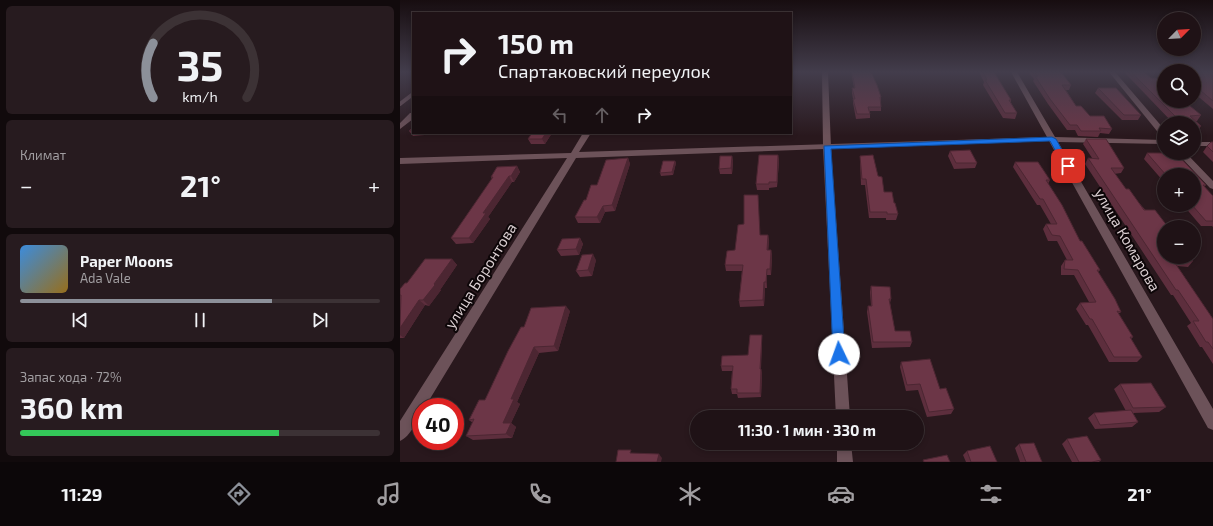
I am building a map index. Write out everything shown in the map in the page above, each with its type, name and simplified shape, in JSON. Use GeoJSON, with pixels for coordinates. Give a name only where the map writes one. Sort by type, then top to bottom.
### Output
{"type":"FeatureCollection","features":[{"type":"Feature","properties":{"kind":"street"},"geometry":{"type":"LineString","coordinates":[[826,94],[827,147],[843,410]]}},
{"type":"Feature","properties":{"kind":"street","name":"улица Комарова"},"geometry":{"type":"LineString","coordinates":[[1026,94],[1213,423]]}},
{"type":"Feature","properties":{"kind":"street"},"geometry":{"type":"LineString","coordinates":[[1130,94],[1157,126]]}},
{"type":"Feature","properties":{"kind":"street"},"geometry":{"type":"LineString","coordinates":[[400,127],[412,117]]}},
{"type":"Feature","properties":{"kind":"street","name":"улица Боронтова"},"geometry":{"type":"LineString","coordinates":[[400,434],[586,134]]}},
{"type":"Feature","properties":{"kind":"street"},"geometry":{"type":"LineString","coordinates":[[400,161],[1052,139],[1157,142]]}},
{"type":"Feature","properties":{"kind":"street"},"geometry":{"type":"LineString","coordinates":[[1201,144],[1213,144]]}},
{"type":"Feature","properties":{"kind":"street"},"geometry":{"type":"LineString","coordinates":[[1188,160],[1213,186]]}},
{"type":"Feature","properties":{"kind":"street"},"geometry":{"type":"LineString","coordinates":[[844,450],[845,462]]}},
{"type":"Feature","properties":{"kind":"lane"},"geometry":{"type":"LineString","coordinates":[[400,104],[412,95]]}},
{"type":"Feature","properties":{"kind":"building"},"geometry":{"type":"Polygon","coordinates":[[[854,94],[880,94],[881,107],[868,107],[870,114],[857,114],[853,99],[855,99],[854,94]]]}},
{"type":"Feature","properties":{"kind":"building"},"geometry":{"type":"Polygon","coordinates":[[[993,94],[1007,94],[1011,100],[1009,100],[1017,113],[1005,113],[993,94]]]}},
{"type":"Feature","properties":{"kind":"building"},"geometry":{"type":"Polygon","coordinates":[[[1046,94],[1068,94],[1076,106],[1081,106],[1090,116],[1104,116],[1112,129],[1099,128],[1101,131],[1081,131],[1077,125],[1070,125],[1046,94]]]}},
{"type":"Feature","properties":{"kind":"building"},"geometry":{"type":"Polygon","coordinates":[[[1103,94],[1121,94],[1141,115],[1124,115],[1103,94]]]}},
{"type":"Feature","properties":{"kind":"building"},"geometry":{"type":"Polygon","coordinates":[[[1204,94],[1213,94],[1213,101],[1204,94]]]}},
{"type":"Feature","properties":{"kind":"building"},"geometry":{"type":"Polygon","coordinates":[[[1167,108],[1192,108],[1201,115],[1175,116],[1167,108]]]}},
{"type":"Feature","properties":{"kind":"building"},"geometry":{"type":"Polygon","coordinates":[[[531,134],[545,134],[542,139],[528,139],[531,134]]]}},
{"type":"Feature","properties":{"kind":"building"},"geometry":{"type":"Polygon","coordinates":[[[1086,139],[1106,139],[1124,168],[1111,168],[1144,210],[1155,210],[1163,220],[1157,220],[1157,262],[1088,158],[1099,159],[1086,139]]]}},
{"type":"Feature","properties":{"kind":"building"},"geometry":{"type":"Polygon","coordinates":[[[1213,142],[1213,152],[1207,146],[1213,142]]]}},
{"type":"Feature","properties":{"kind":"building"},"geometry":{"type":"Polygon","coordinates":[[[970,150],[977,163],[956,163],[950,151],[970,150]]]}},
{"type":"Feature","properties":{"kind":"building"},"geometry":{"type":"Polygon","coordinates":[[[1147,153],[1157,153],[1157,160],[1183,160],[1190,168],[1160,168],[1147,153]]]}},
{"type":"Feature","properties":{"kind":"building"},"geometry":{"type":"Polygon","coordinates":[[[759,155],[778,155],[777,182],[769,182],[769,184],[756,184],[759,155]]]}},
{"type":"Feature","properties":{"kind":"building"},"geometry":{"type":"Polygon","coordinates":[[[873,155],[878,176],[882,177],[884,192],[892,192],[898,214],[887,214],[887,212],[870,212],[866,179],[862,179],[860,156],[873,155]]]}},
{"type":"Feature","properties":{"kind":"building"},"geometry":{"type":"Polygon","coordinates":[[[720,156],[732,156],[731,168],[719,169],[720,156]]]}},
{"type":"Feature","properties":{"kind":"building"},"geometry":{"type":"Polygon","coordinates":[[[628,158],[612,205],[603,206],[597,217],[575,217],[584,200],[586,200],[591,185],[597,185],[606,160],[628,158]]]}},
{"type":"Feature","properties":{"kind":"building"},"geometry":{"type":"Polygon","coordinates":[[[663,161],[675,161],[672,172],[660,173],[663,161]]]}},
{"type":"Feature","properties":{"kind":"building"},"geometry":{"type":"Polygon","coordinates":[[[1015,162],[1038,162],[1050,180],[1046,180],[1062,205],[1080,241],[1082,241],[1100,270],[1097,270],[1115,299],[1121,312],[1117,311],[1133,337],[1130,337],[1142,357],[1114,357],[1092,319],[1090,319],[1080,303],[1096,302],[1078,270],[1064,269],[1065,260],[1073,260],[1060,236],[1052,235],[1046,224],[1057,224],[1043,199],[1040,199],[1015,162]]]}},
{"type":"Feature","properties":{"kind":"building"},"geometry":{"type":"Polygon","coordinates":[[[517,166],[483,213],[486,213],[469,238],[451,238],[493,177],[491,177],[497,167],[517,166]]]}},
{"type":"Feature","properties":{"kind":"building"},"geometry":{"type":"Polygon","coordinates":[[[1201,180],[1206,185],[1203,185],[1213,196],[1213,221],[1206,221],[1198,212],[1201,212],[1201,180]]]}},
{"type":"Feature","properties":{"kind":"building"},"geometry":{"type":"Polygon","coordinates":[[[744,195],[758,195],[760,235],[768,235],[767,250],[771,250],[770,269],[767,269],[766,282],[764,282],[763,300],[739,301],[743,265],[725,265],[727,251],[735,250],[738,225],[744,224],[744,195]]]}},
{"type":"Feature","properties":{"kind":"building"},"geometry":{"type":"Polygon","coordinates":[[[580,238],[576,249],[557,250],[562,239],[580,238]]]}},
{"type":"Feature","properties":{"kind":"building"},"geometry":{"type":"Polygon","coordinates":[[[593,254],[588,270],[576,271],[582,255],[593,254]]]}},
{"type":"Feature","properties":{"kind":"building"},"geometry":{"type":"Polygon","coordinates":[[[425,259],[452,259],[434,284],[435,285],[423,300],[419,300],[400,328],[400,289],[405,283],[407,283],[425,259]]]}},
{"type":"Feature","properties":{"kind":"building"},"geometry":{"type":"Polygon","coordinates":[[[1159,264],[1176,264],[1213,319],[1213,349],[1208,342],[1206,342],[1193,321],[1199,321],[1178,290],[1176,290],[1159,264]]]}},
{"type":"Feature","properties":{"kind":"building"},"geometry":{"type":"Polygon","coordinates":[[[871,286],[890,287],[891,299],[889,299],[895,331],[910,331],[912,342],[873,342],[868,306],[872,306],[871,286]]]}},
{"type":"Feature","properties":{"kind":"building"},"geometry":{"type":"Polygon","coordinates":[[[566,306],[554,346],[534,347],[511,399],[514,399],[503,423],[511,423],[506,434],[466,436],[474,419],[469,420],[479,400],[485,400],[508,351],[521,327],[524,327],[531,308],[566,306]]]}},
{"type":"Feature","properties":{"kind":"building"},"geometry":{"type":"Polygon","coordinates":[[[750,335],[762,335],[760,393],[737,393],[737,389],[731,389],[733,366],[721,366],[722,356],[748,355],[750,335]]]}},
{"type":"Feature","properties":{"kind":"building"},"geometry":{"type":"Polygon","coordinates":[[[930,359],[940,389],[946,388],[954,409],[929,412],[920,384],[907,385],[901,362],[930,359]]]}},
{"type":"Feature","properties":{"kind":"building"},"geometry":{"type":"Polygon","coordinates":[[[1151,383],[1166,407],[1133,408],[1120,384],[1151,383]]]}},
{"type":"Feature","properties":{"kind":"building"},"geometry":{"type":"Polygon","coordinates":[[[1131,410],[1138,422],[1100,425],[1094,413],[1131,410]]]}},
{"type":"Feature","properties":{"kind":"building"},"geometry":{"type":"Polygon","coordinates":[[[1087,436],[1101,460],[1079,462],[1067,439],[1087,436]]]}},
{"type":"Feature","properties":{"kind":"building"},"geometry":{"type":"Polygon","coordinates":[[[1034,443],[1042,462],[1026,462],[1019,444],[1034,443]]]}},
{"type":"Feature","properties":{"kind":"building"},"geometry":{"type":"Polygon","coordinates":[[[990,446],[997,462],[971,462],[967,451],[990,446]]]}},
{"type":"Feature","properties":{"kind":"building"},"geometry":{"type":"Polygon","coordinates":[[[618,450],[631,450],[630,453],[659,454],[657,462],[616,462],[618,450]]]}},
{"type":"Feature","properties":{"kind":"building"},"geometry":{"type":"Polygon","coordinates":[[[947,455],[950,462],[924,462],[923,460],[947,455]]]}},
{"type":"Feature","properties":{"kind":"route"},"geometry":{"type":"LineString","coordinates":[[839,354],[827,147],[1052,139],[1068,166]]}}]}
